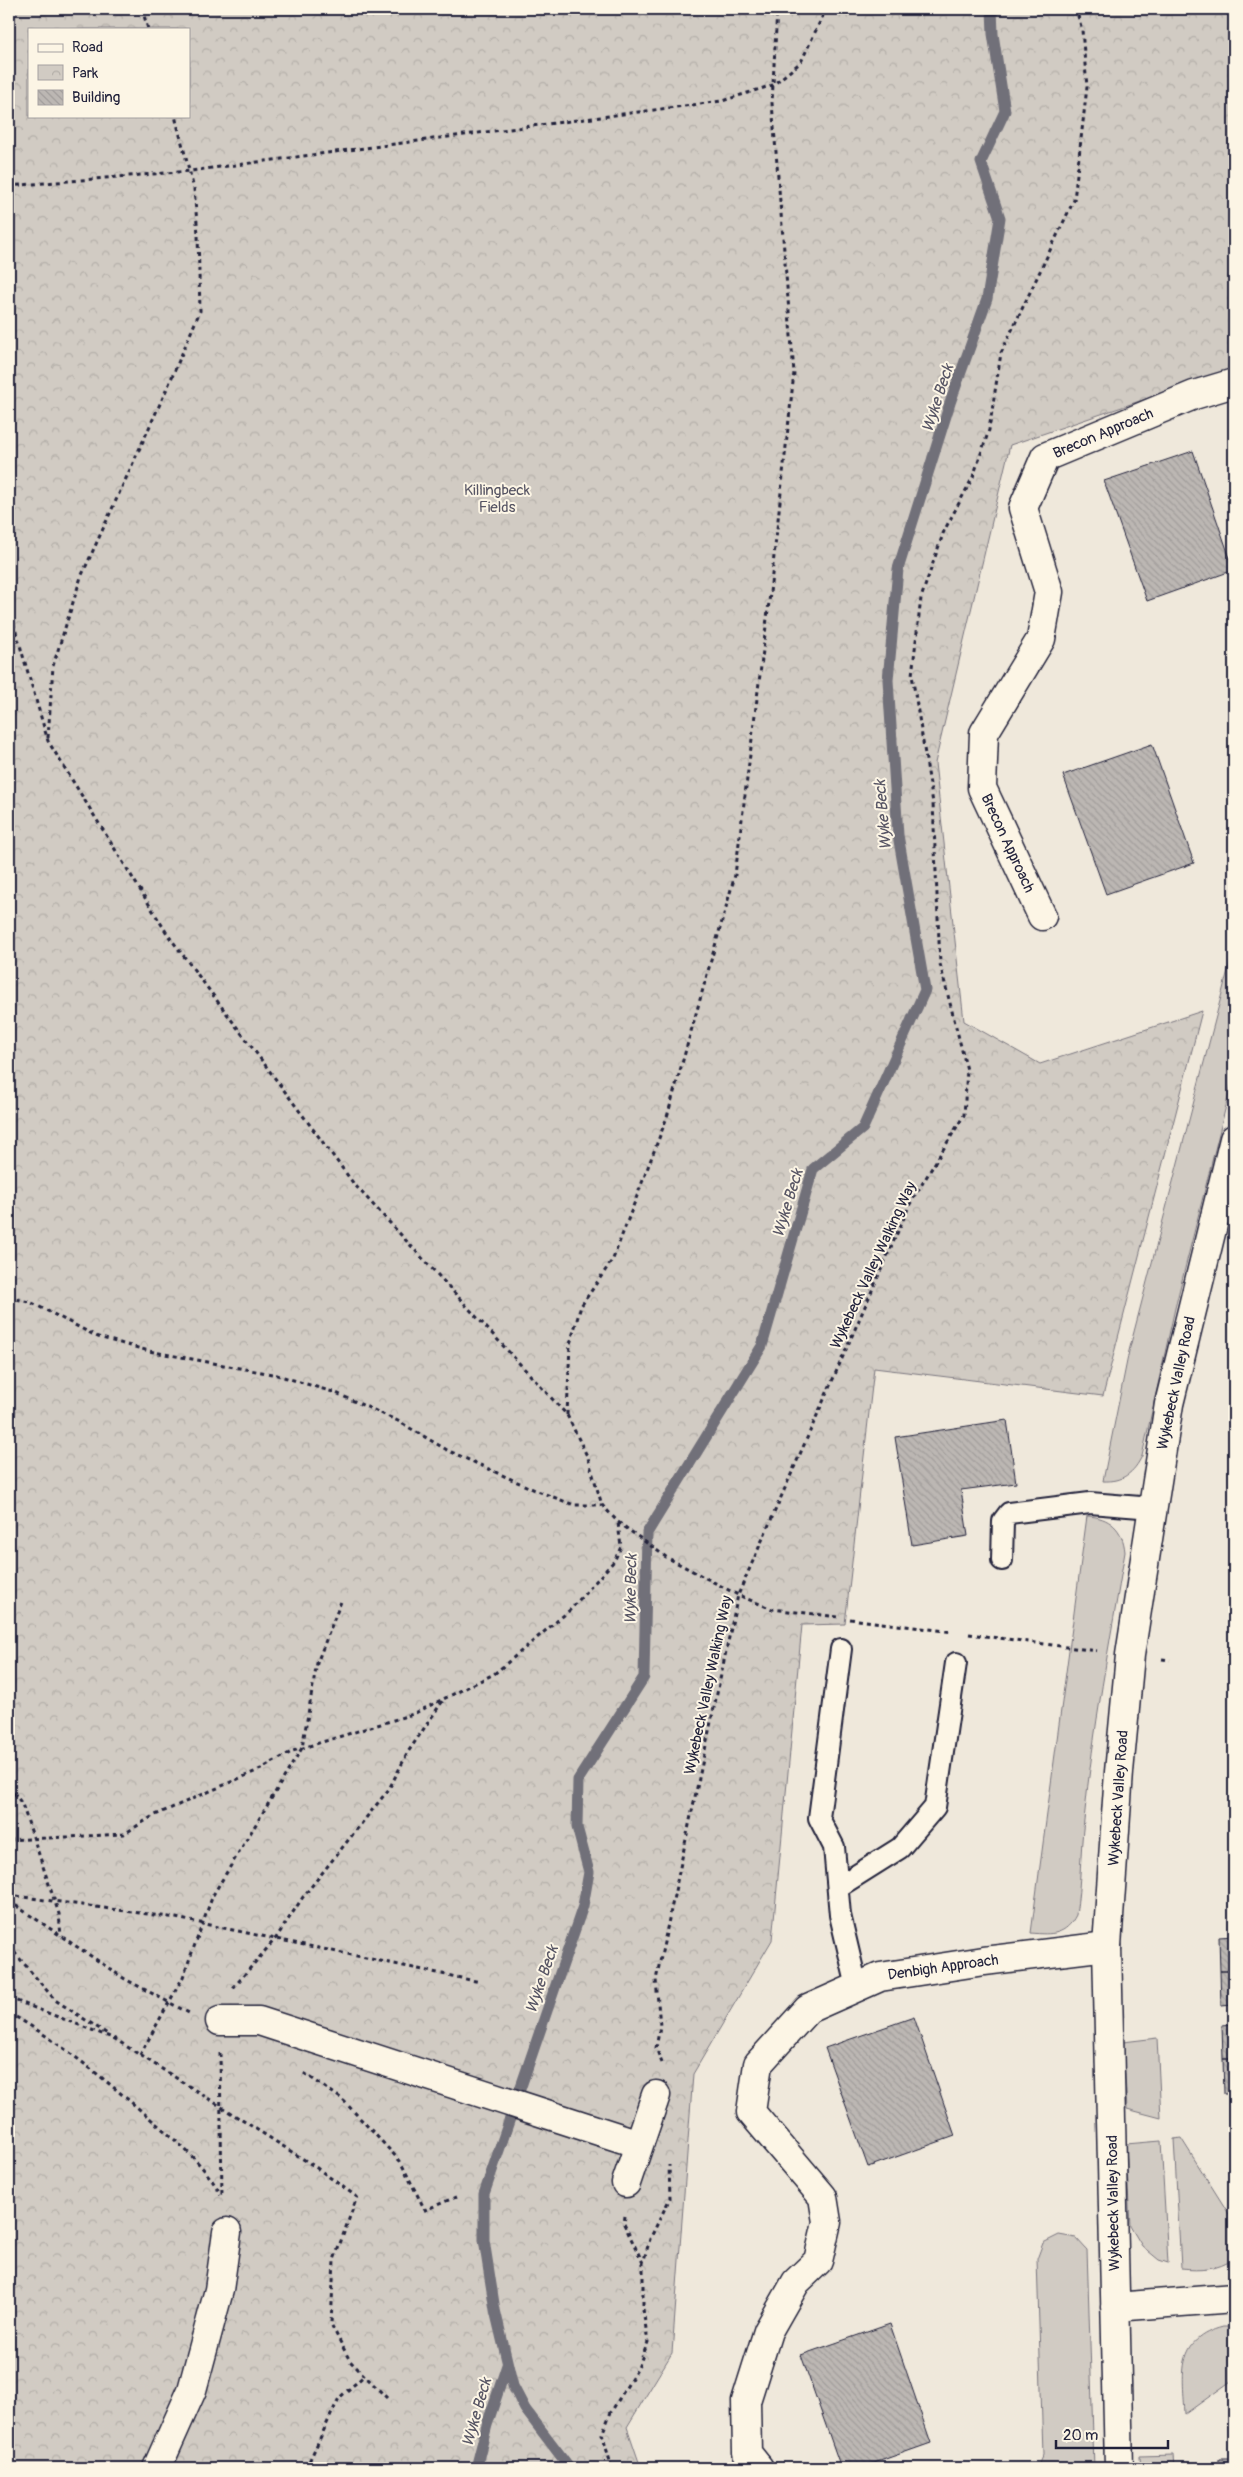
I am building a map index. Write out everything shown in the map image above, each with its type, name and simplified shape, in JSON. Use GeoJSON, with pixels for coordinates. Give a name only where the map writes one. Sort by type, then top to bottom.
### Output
{"type":"FeatureCollection","features":[{"type":"Feature","properties":{"kind":"street","name":"Brecon Approach"},"geometry":{"type":"LineString","coordinates":[[1042,916],[982,788],[984,733],[1042,639],[1049,592],[1023,508],[1045,457],[1194,395],[1234,383]]}},
{"type":"Feature","properties":{"kind":"street","name":"Wykebeck Valley Road"},"geometry":{"type":"LineString","coordinates":[[1119,2468],[1107,1946],[1119,1772],[1130,1655],[1168,1404],[1234,1139]]}},
{"type":"Feature","properties":{"kind":"street","name":"Denbigh Approach"},"geometry":{"type":"LineString","coordinates":[[759,2468],[747,2453],[746,2401],[768,2331],[796,2282],[818,2261],[827,2222],[823,2197],[750,2112],[758,2064],[808,2009],[880,1977],[984,1961],[1107,1946]]}},
{"type":"Feature","properties":{"kind":"street"},"geometry":{"type":"LineString","coordinates":[[220,2020],[259,2021],[639,2144]]}},
{"type":"Feature","properties":{"kind":"street"},"geometry":{"type":"LineString","coordinates":[[626,2183],[660,2083]]}},
{"type":"Feature","properties":{"kind":"street"},"geometry":{"type":"LineString","coordinates":[[157,2468],[192,2390],[220,2290],[227,2232]]}},
{"type":"Feature","properties":{"kind":"street"},"geometry":{"type":"LineString","coordinates":[[1115,2307],[1234,2298]]}},
{"type":"Feature","properties":{"kind":"lane"},"geometry":{"type":"LineString","coordinates":[[1002,1560],[1003,1521],[1009,1513],[1090,1504],[1153,1508]]}},
{"type":"Feature","properties":{"kind":"lane"},"geometry":{"type":"LineString","coordinates":[[840,1648],[819,1818],[834,1847],[840,1915],[857,1987]]}},
{"type":"Feature","properties":{"kind":"lane"},"geometry":{"type":"LineString","coordinates":[[838,1887],[900,1848],[935,1807],[956,1663]]}},
{"type":"Feature","properties":{"kind":"path"},"geometry":{"type":"LineString","coordinates":[[142,9],[148,28]]}},
{"type":"Feature","properties":{"kind":"path"},"geometry":{"type":"LineString","coordinates":[[567,1415],[570,1344],[581,1306],[613,1259],[667,1116],[735,875],[769,602],[794,373],[772,103],[776,9]]}},
{"type":"Feature","properties":{"kind":"path"},"geometry":{"type":"LineString","coordinates":[[9,186],[190,171],[722,101],[774,85],[802,62],[826,9]]}},
{"type":"Feature","properties":{"kind":"path","name":"Wykebeck Valley Walking Way"},"geometry":{"type":"LineString","coordinates":[[660,2083],[656,2048],[660,2026],[656,1980],[738,1595],[910,1204],[964,1114],[967,1070],[940,964],[933,803],[912,675],[921,598],[944,531],[973,477],[989,430],[1001,353],[1074,200],[1087,87],[1082,30],[1076,9]]}},
{"type":"Feature","properties":{"kind":"path"},"geometry":{"type":"LineString","coordinates":[[48,741],[52,666],[81,577],[170,384],[200,312],[198,234],[194,190],[176,118]]}},
{"type":"Feature","properties":{"kind":"path"},"geometry":{"type":"LineString","coordinates":[[9,608],[48,741],[168,935],[354,1184],[567,1415],[588,1458],[602,1504],[618,1522],[666,1557],[738,1595],[772,1609],[956,1633]]}},
{"type":"Feature","properties":{"kind":"path"},"geometry":{"type":"LineString","coordinates":[[9,1297],[32,1303],[98,1337],[149,1351],[277,1376],[336,1393],[398,1421],[447,1450],[535,1490],[574,1505],[602,1504]]}},
{"type":"Feature","properties":{"kind":"path"},"geometry":{"type":"LineString","coordinates":[[9,1840],[124,1834],[153,1816],[302,1748],[413,1714],[494,1674],[570,1610],[614,1561],[621,1547],[618,1522]]}},
{"type":"Feature","properties":{"kind":"path"},"geometry":{"type":"LineString","coordinates":[[140,2055],[183,1977],[213,1895],[302,1748],[317,1662],[342,1599]]}},
{"type":"Feature","properties":{"kind":"path"},"geometry":{"type":"LineString","coordinates":[[966,1634],[1170,1660]]}},
{"type":"Feature","properties":{"kind":"path"},"geometry":{"type":"LineString","coordinates":[[227,2232],[222,2196],[220,2020],[227,1994],[276,1938],[303,1896],[389,1789],[408,1752],[444,1699]]}},
{"type":"Feature","properties":{"kind":"path"},"geometry":{"type":"LineString","coordinates":[[9,1786],[22,1804],[59,1914],[61,1936]]}},
{"type":"Feature","properties":{"kind":"path"},"geometry":{"type":"LineString","coordinates":[[9,1895],[203,1923],[480,1982]]}},
{"type":"Feature","properties":{"kind":"path"},"geometry":{"type":"LineString","coordinates":[[9,1946],[55,2000],[314,2166],[357,2197],[334,2260],[331,2324],[350,2361],[387,2398]]}},
{"type":"Feature","properties":{"kind":"path"},"geometry":{"type":"LineString","coordinates":[[9,1998],[116,2039]]}},
{"type":"Feature","properties":{"kind":"path"},"geometry":{"type":"LineString","coordinates":[[9,2013],[46,2034],[91,2067],[185,2149],[213,2180],[222,2196]]}},
{"type":"Feature","properties":{"kind":"path"},"geometry":{"type":"LineString","coordinates":[[612,2468],[602,2434],[611,2412],[638,2368],[648,2342],[643,2309],[643,2262],[650,2239],[670,2198],[671,2178],[668,2160]]}},
{"type":"Feature","properties":{"kind":"path"},"geometry":{"type":"LineString","coordinates":[[626,2183],[624,2224],[643,2262]]}},
{"type":"Feature","properties":{"kind":"path"},"geometry":{"type":"LineString","coordinates":[[306,2468],[338,2398],[365,2376]]}},
{"type":"Feature","properties":{"kind":"green space","name":"Killingbeck Fields"},"geometry":{"type":"Polygon","coordinates":[[[9,9],[1234,9],[1234,369],[1010,445],[935,763],[964,1021],[1040,1064],[1202,1011],[1103,1396],[874,1368],[845,1624],[802,1625],[772,1940],[693,2074],[672,2353],[627,2427],[641,2468],[9,2468],[9,9]]]}},
{"type":"Feature","properties":{"kind":"green space"},"geometry":{"type":"Polygon","coordinates":[[[1234,947],[1234,1074],[1175,1308],[1142,1456],[1127,1475],[1116,1480],[1103,1481],[1129,1351],[1234,947]]]}},
{"type":"Feature","properties":{"kind":"green space"},"geometry":{"type":"Polygon","coordinates":[[[1087,1516],[1102,1519],[1114,1526],[1124,1544],[1125,1552],[1092,1753],[1076,1915],[1068,1927],[1058,1932],[1045,1934],[1031,1933],[1087,1516]]]}},
{"type":"Feature","properties":{"kind":"green space"},"geometry":{"type":"Polygon","coordinates":[[[1157,2038],[1161,2118],[1127,2109],[1123,2042],[1157,2038]]]}},
{"type":"Feature","properties":{"kind":"green space"},"geometry":{"type":"Polygon","coordinates":[[[1181,2138],[1234,2222],[1234,2258],[1215,2267],[1202,2269],[1181,2268],[1174,2139],[1181,2138]]]}},
{"type":"Feature","properties":{"kind":"green space"},"geometry":{"type":"Polygon","coordinates":[[[1161,2141],[1168,2263],[1159,2260],[1142,2246],[1130,2226],[1126,2144],[1161,2141]]]}},
{"type":"Feature","properties":{"kind":"green space"},"geometry":{"type":"Polygon","coordinates":[[[1059,2235],[1076,2238],[1087,2250],[1094,2468],[1037,2468],[1043,2454],[1037,2259],[1043,2243],[1059,2235]]]}},
{"type":"Feature","properties":{"kind":"green space"},"geometry":{"type":"Polygon","coordinates":[[[1223,2327],[1234,2327],[1234,2379],[1185,2414],[1183,2372],[1189,2349],[1197,2340],[1223,2327]]]}},
{"type":"Feature","properties":{"kind":"green space"},"geometry":{"type":"Polygon","coordinates":[[[1173,2455],[1174,2468],[1141,2468],[1140,2456],[1173,2455]]]}},
{"type":"Feature","properties":{"kind":"building"},"geometry":{"type":"Polygon","coordinates":[[[1193,451],[1234,570],[1147,601],[1104,481],[1193,451]]]}},
{"type":"Feature","properties":{"kind":"building"},"geometry":{"type":"Polygon","coordinates":[[[1152,744],[1194,863],[1106,894],[1063,775],[1152,744]]]}},
{"type":"Feature","properties":{"kind":"building"},"geometry":{"type":"Polygon","coordinates":[[[1007,1420],[1016,1483],[961,1490],[968,1536],[912,1545],[895,1437],[1007,1420]]]}},
{"type":"Feature","properties":{"kind":"building"},"geometry":{"type":"Polygon","coordinates":[[[1234,1936],[1234,1971],[1220,1971],[1219,1937],[1234,1936]]]}},
{"type":"Feature","properties":{"kind":"building"},"geometry":{"type":"Polygon","coordinates":[[[1220,1971],[1234,1971],[1234,2005],[1221,2006],[1220,1971]]]}},
{"type":"Feature","properties":{"kind":"building"},"geometry":{"type":"Polygon","coordinates":[[[914,2017],[955,2136],[868,2167],[825,2048],[914,2017]]]}},
{"type":"Feature","properties":{"kind":"building"},"geometry":{"type":"Polygon","coordinates":[[[1234,2024],[1234,2059],[1223,2059],[1222,2025],[1234,2024]]]}},
{"type":"Feature","properties":{"kind":"building"},"geometry":{"type":"Polygon","coordinates":[[[1223,2059],[1234,2059],[1234,2094],[1224,2094],[1223,2059]]]}},
{"type":"Feature","properties":{"kind":"building"},"geometry":{"type":"Polygon","coordinates":[[[890,2324],[931,2443],[860,2468],[841,2468],[801,2355],[890,2324]]]}},
{"type":"Feature","properties":{"kind":"building"},"geometry":{"type":"Polygon","coordinates":[[[1219,2459],[1234,2459],[1234,2468],[1219,2468],[1219,2459]]]}},
{"type":"Feature","properties":{"kind":"waterway","name":"Wyke Beck"},"geometry":{"type":"LineString","coordinates":[[570,2468],[525,2409],[513,2386],[495,2310],[484,2240],[484,2194],[583,1906],[589,1872],[577,1827],[578,1780],[644,1677],[647,1533],[762,1346],[813,1169],[863,1128],[925,990],[898,835],[888,680],[898,569],[950,403],[987,299],[1000,218],[981,162],[1005,111],[993,34],[992,9]]}},
{"type":"Feature","properties":{"kind":"waterway","name":"Wyke Beck"},"geometry":{"type":"LineString","coordinates":[[476,2468],[487,2425],[507,2365]]}}]}
